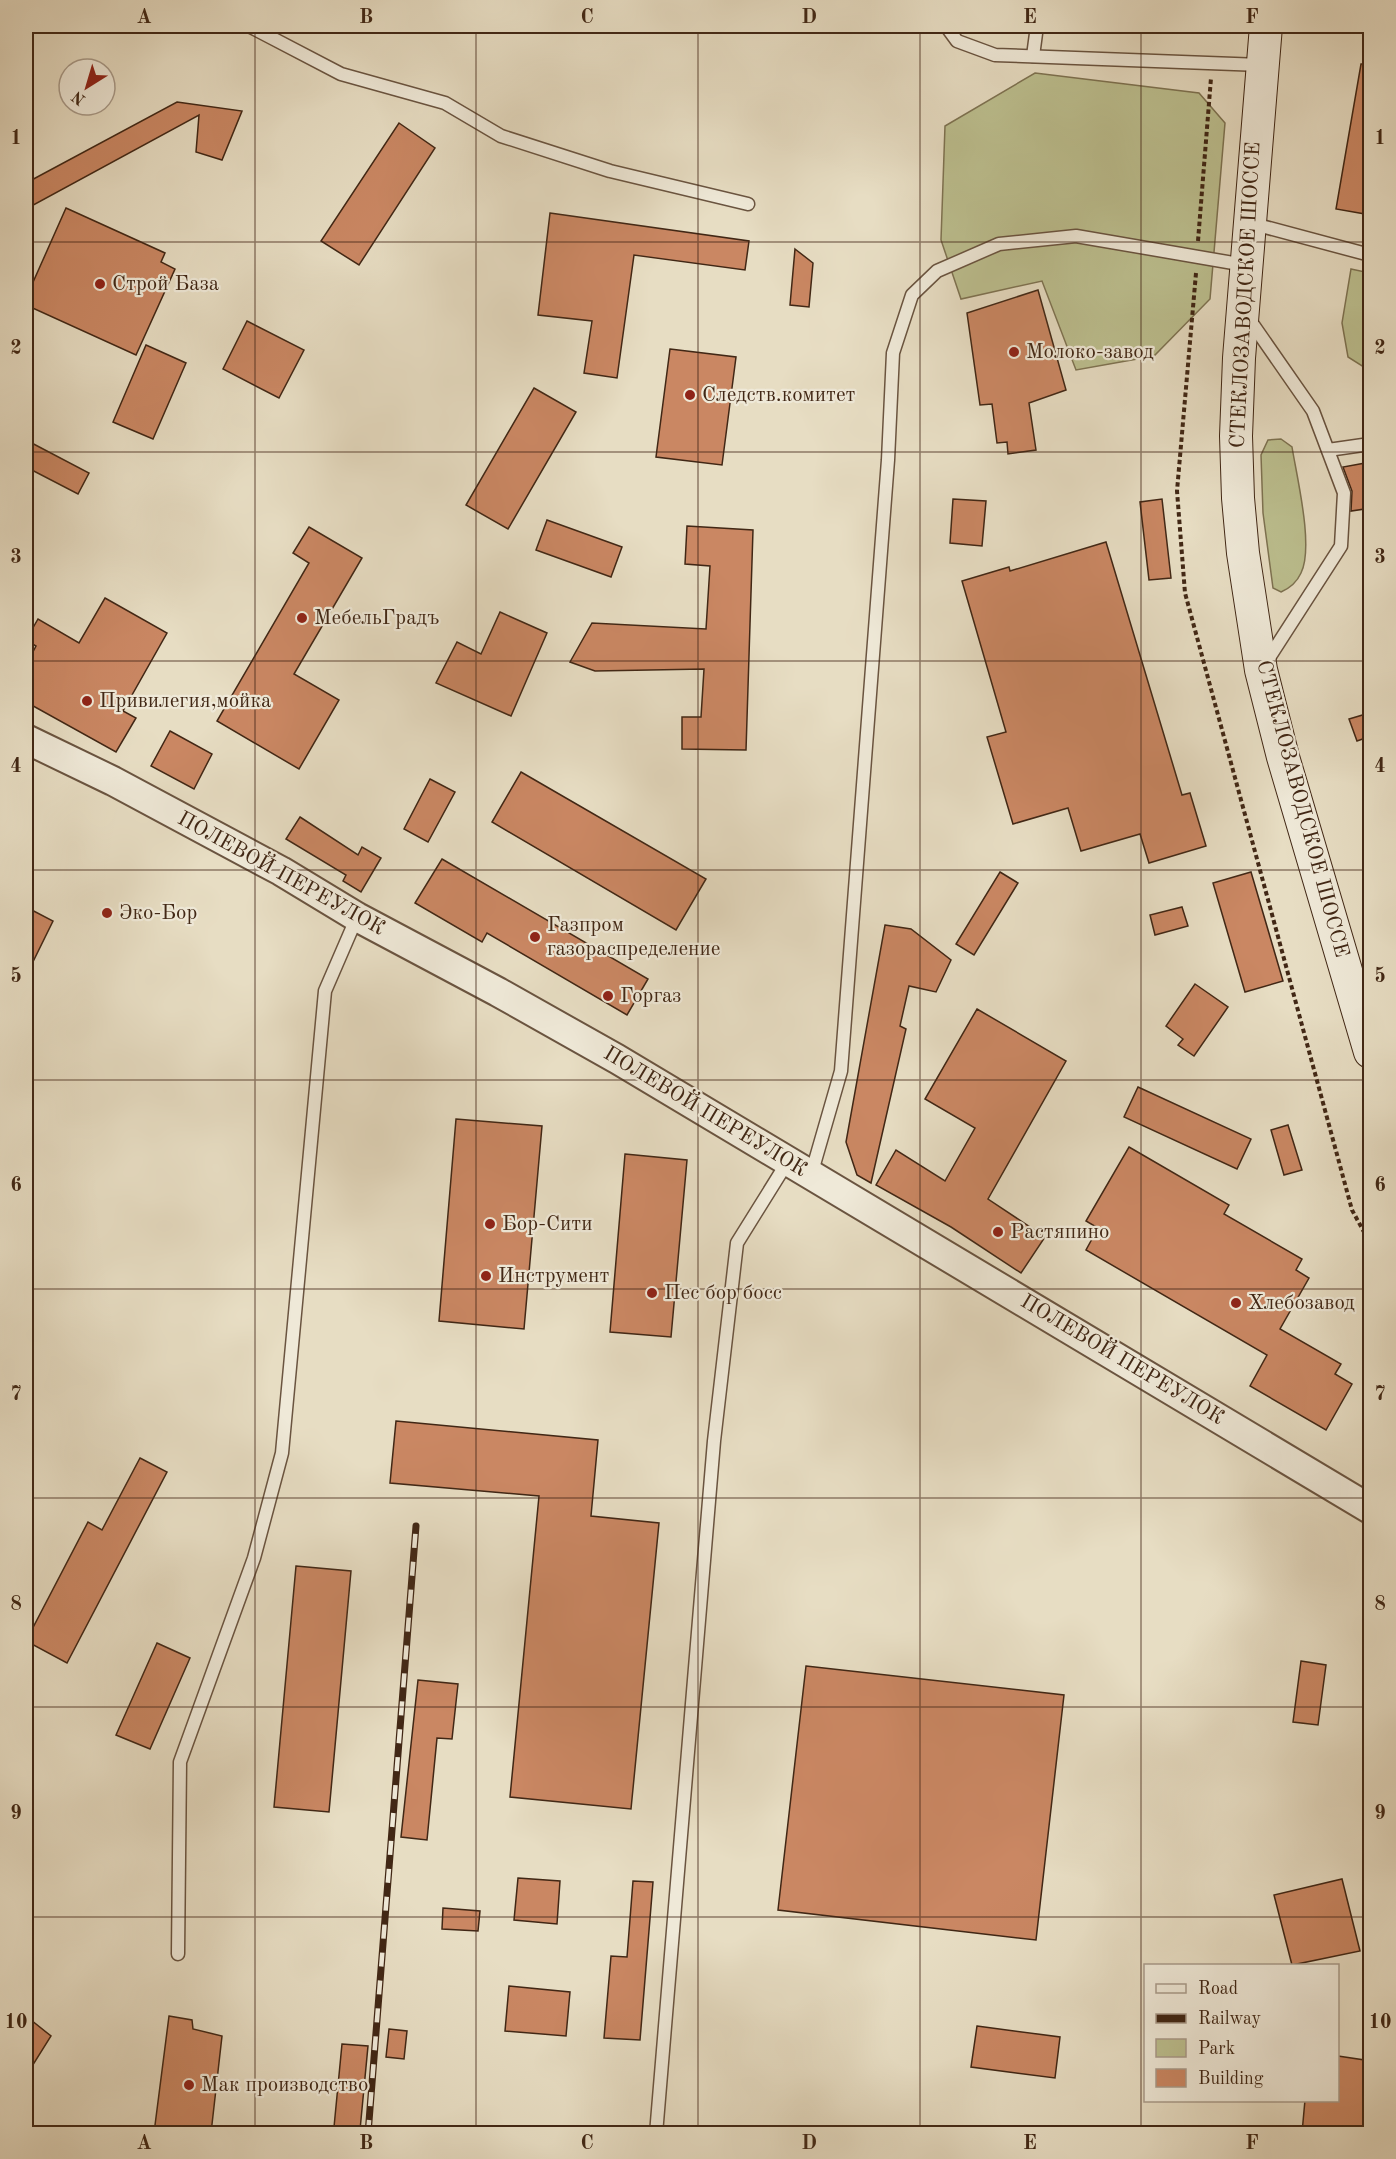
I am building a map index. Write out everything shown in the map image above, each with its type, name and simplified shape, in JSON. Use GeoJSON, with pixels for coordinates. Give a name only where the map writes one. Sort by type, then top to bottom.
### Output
{"type":"FeatureCollection","features":[{"type":"Feature","properties":{"kind":"main road","name":"СТЕКЛОЗАВОДСКОЕ ШОССЕ"},"geometry":{"type":"LineString","coordinates":[[1266,26],[1245,265],[1236,436],[1243,553],[1261,670],[1283,757],[1371,1052]]}},
{"type":"Feature","properties":{"kind":"street","name":"ПОЛЕВОЙ ПЕРЕУЛОК"},"geometry":{"type":"LineString","coordinates":[[26,739],[113,781],[281,871],[357,917],[607,1053],[1371,1509]]}},
{"type":"Feature","properties":{"kind":"lane"},"geometry":{"type":"LineString","coordinates":[[249,26],[341,74],[445,103],[501,136],[610,171],[748,204]]}},
{"type":"Feature","properties":{"kind":"lane"},"geometry":{"type":"LineString","coordinates":[[946,26],[957,41],[995,55],[1262,65]]}},
{"type":"Feature","properties":{"kind":"lane"},"geometry":{"type":"LineString","coordinates":[[1033,56],[1037,26]]}},
{"type":"Feature","properties":{"kind":"lane"},"geometry":{"type":"LineString","coordinates":[[1249,223],[1371,255]]}},
{"type":"Feature","properties":{"kind":"lane"},"geometry":{"type":"LineString","coordinates":[[656,2133],[714,1441],[737,1243],[800,1168],[841,1071],[888,460],[893,352],[912,295],[937,271],[999,244],[1076,236],[1245,265]]}},
{"type":"Feature","properties":{"kind":"lane"},"geometry":{"type":"LineString","coordinates":[[1242,309],[1313,411],[1344,493],[1341,546],[1261,670]]}},
{"type":"Feature","properties":{"kind":"lane"},"geometry":{"type":"LineString","coordinates":[[1328,450],[1371,444]]}},
{"type":"Feature","properties":{"kind":"lane"},"geometry":{"type":"LineString","coordinates":[[178,1954],[180,1762],[254,1558],[282,1453],[325,991],[357,917]]}},
{"type":"Feature","properties":{"kind":"path"},"geometry":{"type":"LineString","coordinates":[[1212,63],[1177,490],[1185,593],[1352,1210],[1371,1243]]}},
{"type":"Feature","properties":{"kind":"green space"},"geometry":{"type":"Polygon","coordinates":[[[1035,73],[1199,93],[1225,123],[1210,299],[1154,356],[1076,370],[1042,281],[961,299],[941,240],[945,126],[1035,73]]]}},
{"type":"Feature","properties":{"kind":"green space"},"geometry":{"type":"Polygon","coordinates":[[[1351,269],[1370,273],[1370,371],[1348,357],[1342,323],[1351,269]]]}},
{"type":"Feature","properties":{"kind":"green space"},"geometry":{"type":"Polygon","coordinates":[[[1281,439],[1292,447],[1303,512],[1306,547],[1301,573],[1293,584],[1281,592],[1273,588],[1263,513],[1261,455],[1268,440],[1281,439]]]}},
{"type":"Feature","properties":{"kind":"building"},"geometry":{"type":"Polygon","coordinates":[[[1361,64],[1371,64],[1371,215],[1336,209],[1361,64]]]}},
{"type":"Feature","properties":{"kind":"building"},"geometry":{"type":"Polygon","coordinates":[[[177,102],[242,111],[222,160],[196,152],[199,115],[26,209],[26,183],[177,102]]]}},
{"type":"Feature","properties":{"kind":"building"},"geometry":{"type":"Polygon","coordinates":[[[399,123],[435,148],[359,265],[321,241],[399,123]]]}},
{"type":"Feature","properties":{"kind":"building","name":"Строй База"},"geometry":{"type":"Polygon","coordinates":[[[66,208],[165,253],[161,262],[175,269],[136,355],[26,305],[26,298],[66,208]]]}},
{"type":"Feature","properties":{"kind":"building"},"geometry":{"type":"Polygon","coordinates":[[[550,213],[749,241],[745,270],[634,255],[617,378],[584,373],[592,321],[538,315],[550,213]]]}},
{"type":"Feature","properties":{"kind":"building"},"geometry":{"type":"Polygon","coordinates":[[[795,249],[813,263],[809,307],[790,305],[795,249]]]}},
{"type":"Feature","properties":{"kind":"building","name":"Молоко-завод"},"geometry":{"type":"Polygon","coordinates":[[[1038,290],[1066,390],[1029,403],[1036,450],[1008,454],[1007,442],[997,443],[992,404],[980,405],[967,313],[1038,290]]]}},
{"type":"Feature","properties":{"kind":"building"},"geometry":{"type":"Polygon","coordinates":[[[247,321],[304,350],[279,398],[223,369],[247,321]]]}},
{"type":"Feature","properties":{"kind":"building"},"geometry":{"type":"Polygon","coordinates":[[[146,345],[186,363],[153,439],[113,422],[146,345]]]}},
{"type":"Feature","properties":{"kind":"building"},"geometry":{"type":"Polygon","coordinates":[[[670,349],[736,357],[722,465],[656,457],[670,349]]]}},
{"type":"Feature","properties":{"kind":"building"},"geometry":{"type":"Polygon","coordinates":[[[534,388],[576,412],[508,529],[466,505],[534,388]]]}},
{"type":"Feature","properties":{"kind":"building"},"geometry":{"type":"Polygon","coordinates":[[[26,440],[89,473],[78,494],[26,467],[26,440]]]}},
{"type":"Feature","properties":{"kind":"building"},"geometry":{"type":"Polygon","coordinates":[[[1371,462],[1371,508],[1351,511],[1352,491],[1343,467],[1371,462]]]}},
{"type":"Feature","properties":{"kind":"building"},"geometry":{"type":"Polygon","coordinates":[[[953,499],[986,501],[982,546],[950,543],[953,499]]]}},
{"type":"Feature","properties":{"kind":"building"},"geometry":{"type":"Polygon","coordinates":[[[1162,499],[1171,578],[1149,580],[1140,502],[1162,499]]]}},
{"type":"Feature","properties":{"kind":"building"},"geometry":{"type":"Polygon","coordinates":[[[547,520],[622,547],[611,577],[536,550],[547,520]]]}},
{"type":"Feature","properties":{"kind":"building"},"geometry":{"type":"Polygon","coordinates":[[[687,526],[753,530],[746,750],[682,749],[682,717],[701,717],[704,669],[595,671],[570,662],[592,623],[706,629],[710,566],[685,564],[687,526]]]}},
{"type":"Feature","properties":{"kind":"building","name":"МебельГрадъ"},"geometry":{"type":"Polygon","coordinates":[[[309,527],[362,558],[294,674],[339,700],[299,769],[217,721],[309,563],[293,553],[309,527]]]}},
{"type":"Feature","properties":{"kind":"building"},"geometry":{"type":"Polygon","coordinates":[[[1106,542],[1182,795],[1190,793],[1206,846],[1149,863],[1140,834],[1081,851],[1068,808],[1013,824],[987,737],[1006,732],[962,581],[1009,567],[1010,571],[1106,542]]]}},
{"type":"Feature","properties":{"kind":"building"},"geometry":{"type":"Polygon","coordinates":[[[105,598],[167,633],[123,711],[136,718],[116,752],[26,702],[26,665],[36,646],[26,640],[38,619],[79,643],[105,598]]]}},
{"type":"Feature","properties":{"kind":"building"},"geometry":{"type":"Polygon","coordinates":[[[500,612],[547,633],[511,716],[436,683],[457,642],[481,654],[500,612]]]}},
{"type":"Feature","properties":{"kind":"building"},"geometry":{"type":"Polygon","coordinates":[[[1366,714],[1371,725],[1371,736],[1357,741],[1349,719],[1366,714]]]}},
{"type":"Feature","properties":{"kind":"building"},"geometry":{"type":"Polygon","coordinates":[[[170,731],[212,754],[194,789],[151,766],[170,731]]]}},
{"type":"Feature","properties":{"kind":"building"},"geometry":{"type":"Polygon","coordinates":[[[521,772],[706,879],[676,930],[492,822],[521,772]]]}},
{"type":"Feature","properties":{"kind":"building"},"geometry":{"type":"Polygon","coordinates":[[[430,779],[455,792],[428,842],[404,829],[430,779]]]}},
{"type":"Feature","properties":{"kind":"building"},"geometry":{"type":"Polygon","coordinates":[[[300,817],[358,855],[362,847],[381,858],[361,892],[343,881],[346,875],[286,839],[300,817]]]}},
{"type":"Feature","properties":{"kind":"building","name":"Газпром газораспределение"},"geometry":{"type":"Polygon","coordinates":[[[442,859],[648,979],[627,1015],[487,933],[482,942],[415,903],[442,859]]]}},
{"type":"Feature","properties":{"kind":"building"},"geometry":{"type":"Polygon","coordinates":[[[1000,872],[1018,883],[974,955],[956,944],[1000,872]]]}},
{"type":"Feature","properties":{"kind":"building"},"geometry":{"type":"Polygon","coordinates":[[[1251,872],[1283,981],[1245,992],[1213,883],[1251,872]]]}},
{"type":"Feature","properties":{"kind":"building"},"geometry":{"type":"Polygon","coordinates":[[[26,907],[53,921],[26,976],[26,907]]]}},
{"type":"Feature","properties":{"kind":"building"},"geometry":{"type":"Polygon","coordinates":[[[1182,907],[1188,926],[1155,935],[1150,915],[1182,907]]]}},
{"type":"Feature","properties":{"kind":"building"},"geometry":{"type":"Polygon","coordinates":[[[885,925],[911,929],[951,960],[936,992],[909,986],[900,1026],[906,1029],[871,1183],[857,1175],[846,1142],[885,925]]]}},
{"type":"Feature","properties":{"kind":"building"},"geometry":{"type":"Polygon","coordinates":[[[1195,984],[1228,1007],[1194,1056],[1178,1045],[1183,1039],[1166,1026],[1195,984]]]}},
{"type":"Feature","properties":{"kind":"building"},"geometry":{"type":"Polygon","coordinates":[[[977,1009],[1066,1061],[988,1199],[1045,1237],[1021,1273],[951,1227],[876,1185],[896,1150],[945,1181],[975,1128],[925,1099],[977,1009]]]}},
{"type":"Feature","properties":{"kind":"building"},"geometry":{"type":"Polygon","coordinates":[[[1138,1087],[1251,1139],[1237,1169],[1124,1117],[1138,1087]]]}},
{"type":"Feature","properties":{"kind":"building","name":"Бор-Сити"},"geometry":{"type":"Polygon","coordinates":[[[456,1119],[542,1126],[524,1329],[439,1321],[456,1119]]]}},
{"type":"Feature","properties":{"kind":"building"},"geometry":{"type":"Polygon","coordinates":[[[1288,1125],[1302,1170],[1284,1175],[1271,1130],[1288,1125]]]}},
{"type":"Feature","properties":{"kind":"building","name":"Хлебозавод"},"geometry":{"type":"Polygon","coordinates":[[[1129,1147],[1229,1205],[1224,1214],[1302,1259],[1296,1270],[1309,1278],[1280,1329],[1341,1364],[1335,1374],[1352,1384],[1326,1430],[1250,1386],[1267,1355],[1086,1250],[1098,1228],[1086,1221],[1129,1147]]]}},
{"type":"Feature","properties":{"kind":"building"},"geometry":{"type":"Polygon","coordinates":[[[625,1154],[687,1160],[671,1337],[610,1332],[625,1154]]]}},
{"type":"Feature","properties":{"kind":"building"},"geometry":{"type":"Polygon","coordinates":[[[396,1421],[598,1440],[591,1516],[659,1523],[631,1809],[510,1797],[539,1496],[390,1483],[396,1421]]]}},
{"type":"Feature","properties":{"kind":"building"},"geometry":{"type":"Polygon","coordinates":[[[140,1458],[167,1472],[67,1663],[26,1641],[88,1522],[102,1530],[140,1458]]]}},
{"type":"Feature","properties":{"kind":"building"},"geometry":{"type":"Polygon","coordinates":[[[296,1566],[351,1571],[329,1812],[274,1807],[296,1566]]]}},
{"type":"Feature","properties":{"kind":"building"},"geometry":{"type":"Polygon","coordinates":[[[157,1643],[190,1658],[150,1749],[116,1735],[157,1643]]]}},
{"type":"Feature","properties":{"kind":"building"},"geometry":{"type":"Polygon","coordinates":[[[1301,1661],[1326,1665],[1318,1725],[1293,1722],[1301,1661]]]}},
{"type":"Feature","properties":{"kind":"building"},"geometry":{"type":"Polygon","coordinates":[[[806,1666],[1064,1695],[1036,1940],[778,1910],[806,1666]]]}},
{"type":"Feature","properties":{"kind":"building"},"geometry":{"type":"Polygon","coordinates":[[[418,1680],[458,1684],[452,1739],[437,1738],[427,1840],[401,1837],[418,1680]]]}},
{"type":"Feature","properties":{"kind":"building"},"geometry":{"type":"Polygon","coordinates":[[[518,1878],[560,1881],[557,1924],[514,1920],[518,1878]]]}},
{"type":"Feature","properties":{"kind":"building"},"geometry":{"type":"Polygon","coordinates":[[[1342,1879],[1360,1951],[1292,1964],[1274,1895],[1342,1879]]]}},
{"type":"Feature","properties":{"kind":"building"},"geometry":{"type":"Polygon","coordinates":[[[633,1881],[653,1882],[640,2040],[604,2038],[611,1956],[627,1957],[633,1881]]]}},
{"type":"Feature","properties":{"kind":"building"},"geometry":{"type":"Polygon","coordinates":[[[443,1908],[480,1911],[478,1931],[442,1929],[443,1908]]]}},
{"type":"Feature","properties":{"kind":"building"},"geometry":{"type":"Polygon","coordinates":[[[509,1986],[570,1992],[566,2036],[505,2031],[509,1986]]]}},
{"type":"Feature","properties":{"kind":"building"},"geometry":{"type":"Polygon","coordinates":[[[26,2016],[51,2036],[26,2076],[26,2016]]]}},
{"type":"Feature","properties":{"kind":"building","name":"Мак производство"},"geometry":{"type":"Polygon","coordinates":[[[169,2016],[192,2020],[193,2029],[222,2036],[211,2133],[154,2133],[169,2016]]]}},
{"type":"Feature","properties":{"kind":"building"},"geometry":{"type":"Polygon","coordinates":[[[977,2026],[1060,2037],[1055,2078],[971,2067],[977,2026]]]}},
{"type":"Feature","properties":{"kind":"building"},"geometry":{"type":"Polygon","coordinates":[[[389,2029],[407,2031],[404,2059],[386,2057],[389,2029]]]}},
{"type":"Feature","properties":{"kind":"building"},"geometry":{"type":"Polygon","coordinates":[[[342,2044],[368,2046],[360,2130],[334,2127],[342,2044]]]}},
{"type":"Feature","properties":{"kind":"building"},"geometry":{"type":"Polygon","coordinates":[[[1339,2056],[1371,2061],[1371,2133],[1302,2133],[1305,2102],[1339,2102],[1339,2056]]]}},
{"type":"Feature","properties":{"kind":"railway"},"geometry":{"type":"LineString","coordinates":[[368,2134],[416,1526]]}},
{"type":"Feature","properties":{"kind":"place","name":"Строй База"},"geometry":{"type":"Point","coordinates":[100,284]}},
{"type":"Feature","properties":{"kind":"place","name":"Молоко-завод"},"geometry":{"type":"Point","coordinates":[1014,352]}},
{"type":"Feature","properties":{"kind":"place","name":"Следств.комитет"},"geometry":{"type":"Point","coordinates":[690,395]}},
{"type":"Feature","properties":{"kind":"place","name":"МебельГрадъ"},"geometry":{"type":"Point","coordinates":[302,618]}},
{"type":"Feature","properties":{"kind":"place","name":"Привилегия,мойка"},"geometry":{"type":"Point","coordinates":[87,701]}},
{"type":"Feature","properties":{"kind":"place","name":"Эко-Бор"},"geometry":{"type":"Point","coordinates":[107,913]}},
{"type":"Feature","properties":{"kind":"place","name":"Газпром газораспределение"},"geometry":{"type":"Point","coordinates":[535,937]}},
{"type":"Feature","properties":{"kind":"place","name":"Горгаз"},"geometry":{"type":"Point","coordinates":[608,996]}},
{"type":"Feature","properties":{"kind":"place","name":"Бор-Сити"},"geometry":{"type":"Point","coordinates":[490,1224]}},
{"type":"Feature","properties":{"kind":"place","name":"Растяпино"},"geometry":{"type":"Point","coordinates":[998,1232]}},
{"type":"Feature","properties":{"kind":"place","name":"Инструмент"},"geometry":{"type":"Point","coordinates":[486,1276]}},
{"type":"Feature","properties":{"kind":"place","name":"Пес бор босс"},"geometry":{"type":"Point","coordinates":[652,1293]}},
{"type":"Feature","properties":{"kind":"place","name":"Хлебозавод"},"geometry":{"type":"Point","coordinates":[1236,1303]}},
{"type":"Feature","properties":{"kind":"place","name":"Мак производство"},"geometry":{"type":"Point","coordinates":[189,2085]}}]}
